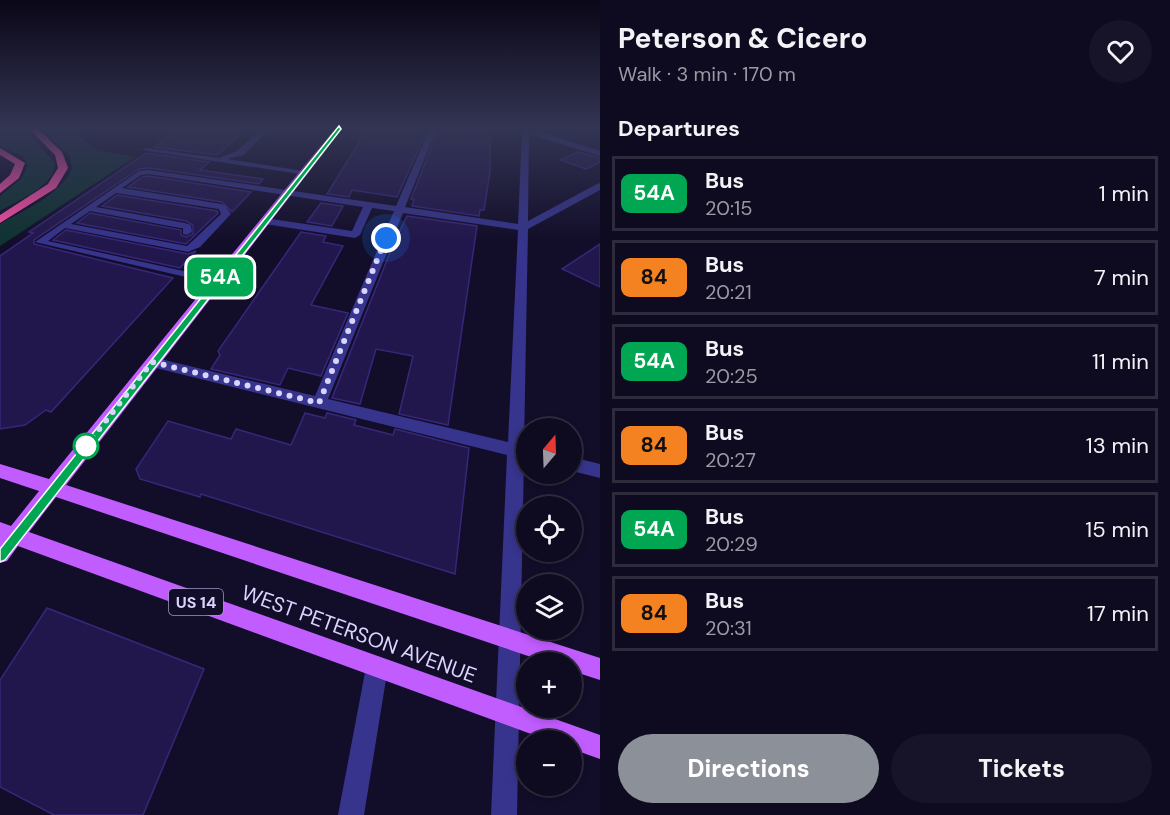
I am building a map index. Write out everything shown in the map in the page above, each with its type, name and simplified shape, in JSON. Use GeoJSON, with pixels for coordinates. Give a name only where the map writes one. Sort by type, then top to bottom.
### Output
{"type":"FeatureCollection","features":[{"type":"Feature","properties":{"kind":"highway"},"geometry":{"type":"LineString","coordinates":[[0,190],[15,176],[19,166]]}},
{"type":"Feature","properties":{"kind":"highway"},"geometry":{"type":"LineString","coordinates":[[0,220],[47,189],[59,177],[62,166]]}},
{"type":"Feature","properties":{"kind":"main road"},"geometry":{"type":"LineString","coordinates":[[0,554],[7,534],[53,487],[309,166]]}},
{"type":"Feature","properties":{"kind":"main road","name":"WEST PETERSON AVENUE"},"geometry":{"type":"LineString","coordinates":[[0,471],[600,669]]}},
{"type":"Feature","properties":{"kind":"main road","name":"WEST PETERSON AVENUE"},"geometry":{"type":"LineString","coordinates":[[7,534],[600,747]]}},
{"type":"Feature","properties":{"kind":"street"},"geometry":{"type":"LineString","coordinates":[[258,166],[303,173]]}},
{"type":"Feature","properties":{"kind":"street"},"geometry":{"type":"LineString","coordinates":[[319,403],[417,166]]}},
{"type":"Feature","properties":{"kind":"street"},"geometry":{"type":"LineString","coordinates":[[521,418],[524,166]]}},
{"type":"Feature","properties":{"kind":"street"},"geometry":{"type":"LineString","coordinates":[[216,281],[40,242],[139,173],[149,172],[523,228],[600,186]]}},
{"type":"Feature","properties":{"kind":"street"},"geometry":{"type":"LineString","coordinates":[[63,225],[188,249],[196,245],[226,214],[222,207],[115,190]]}},
{"type":"Feature","properties":{"kind":"street"},"geometry":{"type":"LineString","coordinates":[[265,221],[355,235],[369,205]]}},
{"type":"Feature","properties":{"kind":"street"},"geometry":{"type":"LineString","coordinates":[[88,208],[182,225],[188,227],[187,232]]}},
{"type":"Feature","properties":{"kind":"street"},"geometry":{"type":"LineString","coordinates":[[152,362],[516,451]]}},
{"type":"Feature","properties":{"kind":"street"},"geometry":{"type":"LineString","coordinates":[[582,466],[600,471]]}},
{"type":"Feature","properties":{"kind":"street"},"geometry":{"type":"LineString","coordinates":[[504,815],[510,639],[519,484]]}},
{"type":"Feature","properties":{"kind":"street"},"geometry":{"type":"LineString","coordinates":[[351,815],[377,667]]}},
{"type":"Feature","properties":{"kind":"green space"},"geometry":{"type":"Polygon","coordinates":[[[28,166],[54,166],[49,179],[42,186],[0,211],[0,196],[21,179],[28,166]]]}},
{"type":"Feature","properties":{"kind":"green space"},"geometry":{"type":"Polygon","coordinates":[[[72,166],[121,166],[0,246],[0,224],[50,194],[59,187],[72,169],[72,166]]]}},
{"type":"Feature","properties":{"kind":"building"},"geometry":{"type":"Polygon","coordinates":[[[127,166],[204,166],[200,170],[263,179],[259,184],[149,168],[139,169],[34,240],[34,244],[173,278],[51,412],[46,410],[25,425],[0,429],[0,256],[33,233],[29,232],[127,166]]]}},
{"type":"Feature","properties":{"kind":"building"},"geometry":{"type":"Polygon","coordinates":[[[344,166],[411,166],[397,197],[352,190],[349,197],[327,194],[344,166]]]}},
{"type":"Feature","properties":{"kind":"building"},"geometry":{"type":"Polygon","coordinates":[[[424,166],[490,166],[484,210],[480,210],[479,216],[412,206],[414,200],[411,199],[424,166]]]}},
{"type":"Feature","properties":{"kind":"building"},"geometry":{"type":"Polygon","coordinates":[[[149,176],[251,192],[232,212],[222,202],[128,187],[142,177],[149,176]]]}},
{"type":"Feature","properties":{"kind":"building"},"geometry":{"type":"Polygon","coordinates":[[[117,195],[218,213],[186,244],[77,223],[90,213],[181,230],[181,235],[186,237],[193,234],[193,225],[186,221],[102,206],[117,195]]]}},
{"type":"Feature","properties":{"kind":"building"},"geometry":{"type":"Polygon","coordinates":[[[321,203],[343,206],[332,226],[307,222],[321,203]]]}},
{"type":"Feature","properties":{"kind":"building"},"geometry":{"type":"Polygon","coordinates":[[[407,216],[477,226],[448,425],[399,414],[413,356],[376,349],[360,404],[332,398],[393,245],[407,216]]]}},
{"type":"Feature","properties":{"kind":"building"},"geometry":{"type":"Polygon","coordinates":[[[66,230],[188,254],[196,251],[180,268],[53,240],[66,230]]]}},
{"type":"Feature","properties":{"kind":"building"},"geometry":{"type":"Polygon","coordinates":[[[301,232],[326,236],[323,242],[343,246],[311,305],[348,313],[321,376],[288,368],[280,385],[211,369],[220,355],[218,351],[301,232]]]}},
{"type":"Feature","properties":{"kind":"building"},"geometry":{"type":"Polygon","coordinates":[[[600,244],[600,287],[562,269],[600,244]]]}},
{"type":"Feature","properties":{"kind":"building"},"geometry":{"type":"Polygon","coordinates":[[[305,413],[325,418],[327,413],[356,420],[354,425],[393,435],[395,429],[469,448],[455,574],[201,494],[200,497],[140,479],[136,469],[168,421],[231,439],[236,429],[291,445],[305,413]]]}},
{"type":"Feature","properties":{"kind":"building"},"geometry":{"type":"Polygon","coordinates":[[[47,608],[204,669],[143,815],[54,815],[0,787],[0,680],[47,608]]]}},
{"type":"Feature","properties":{"kind":"bus line","name":"54A"},"geometry":{"type":"LineString","coordinates":[[0,555],[309,166]]}},
{"type":"Feature","properties":{"kind":"route"},"geometry":{"type":"LineString","coordinates":[[86,446],[152,362],[319,403],[386,238]]}}]}
